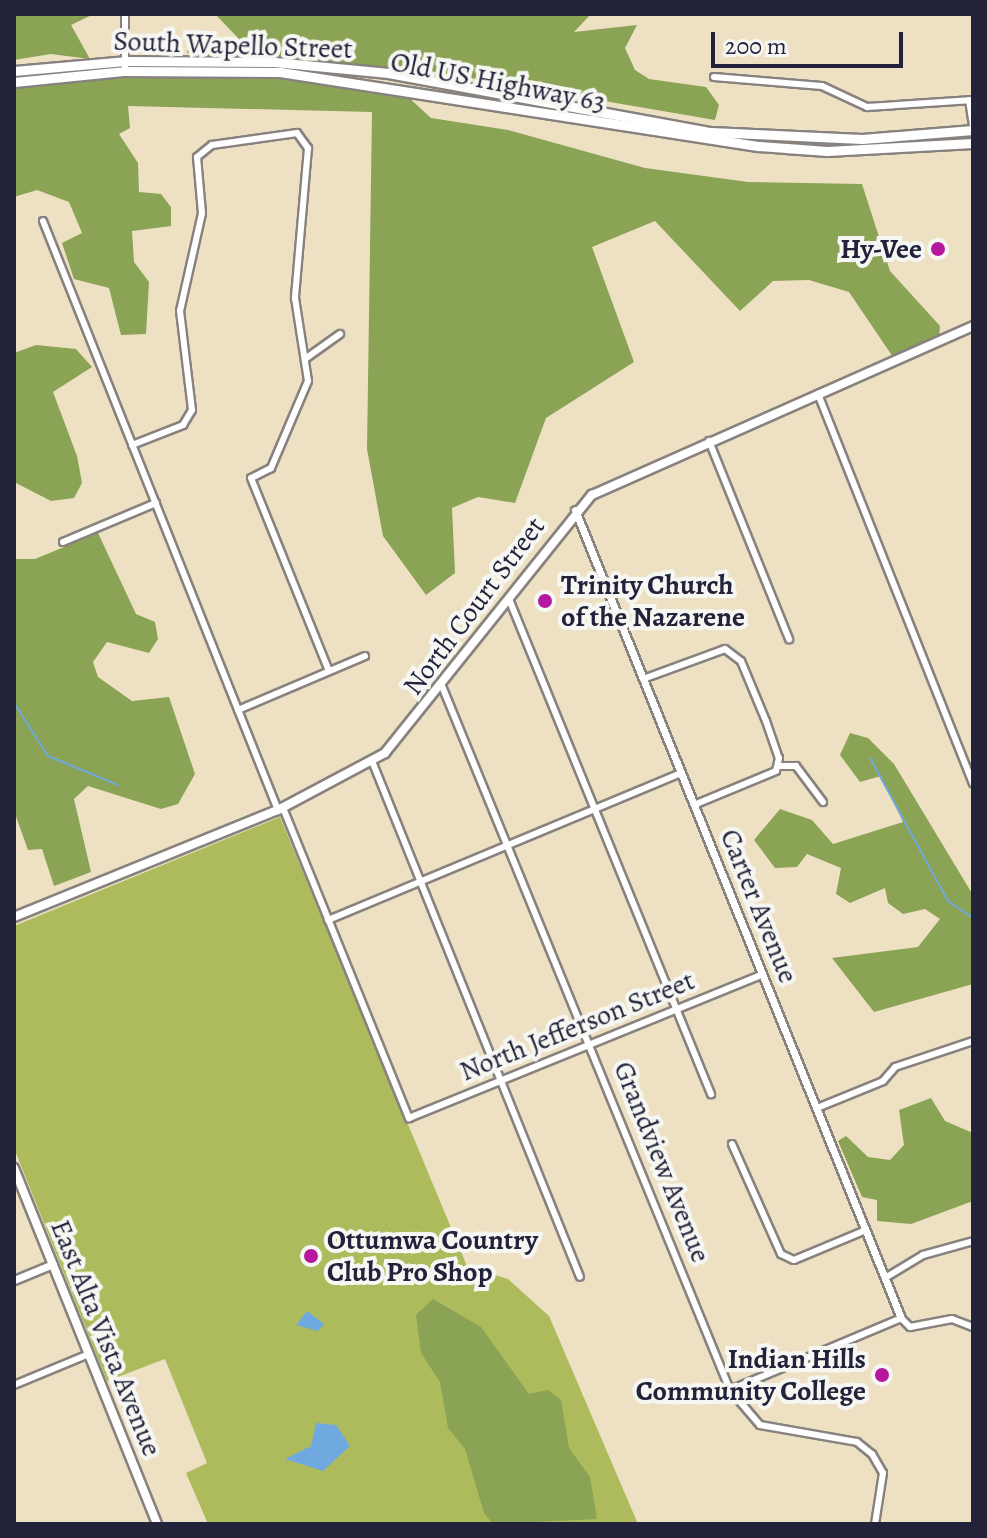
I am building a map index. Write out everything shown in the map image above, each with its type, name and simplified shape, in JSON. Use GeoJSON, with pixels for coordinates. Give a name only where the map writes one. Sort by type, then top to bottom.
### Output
{"type":"FeatureCollection","features":[{"type":"Feature","properties":{"kind":"highway","name":"South Wapello Street"},"geometry":{"type":"LineString","coordinates":[[14,71],[274,62],[388,73],[744,135],[862,139],[973,128]]}},
{"type":"Feature","properties":{"kind":"highway","name":"Old US Highway 63"},"geometry":{"type":"LineString","coordinates":[[14,82],[125,66],[377,82],[759,146],[827,151],[973,143]]}},
{"type":"Feature","properties":{"kind":"main road","name":"North Court Street"},"geometry":{"type":"LineString","coordinates":[[14,917],[280,809],[372,761],[402,737],[575,510],[603,488],[973,326]]}},
{"type":"Feature","properties":{"kind":"main road","name":"East Alta Vista Avenue"},"geometry":{"type":"LineString","coordinates":[[14,1168],[157,1524]]}},
{"type":"Feature","properties":{"kind":"street"},"geometry":{"type":"LineString","coordinates":[[125,14],[125,66]]}},
{"type":"Feature","properties":{"kind":"street"},"geometry":{"type":"LineString","coordinates":[[714,77],[822,86],[867,107],[971,100],[973,128]]}},
{"type":"Feature","properties":{"kind":"street"},"geometry":{"type":"LineString","coordinates":[[132,445],[183,425],[192,410],[180,311],[202,213],[196,166],[202,149],[289,131],[304,137],[295,298],[308,381],[271,468],[251,478],[329,671]]}},
{"type":"Feature","properties":{"kind":"street"},"geometry":{"type":"LineString","coordinates":[[43,221],[238,710],[328,920],[681,773]]}},
{"type":"Feature","properties":{"kind":"street"},"geometry":{"type":"LineString","coordinates":[[305,359],[340,334]]}},
{"type":"Feature","properties":{"kind":"street"},"geometry":{"type":"LineString","coordinates":[[818,394],[973,783]]}},
{"type":"Feature","properties":{"kind":"street"},"geometry":{"type":"LineString","coordinates":[[709,441],[789,639]]}},
{"type":"Feature","properties":{"kind":"street"},"geometry":{"type":"LineString","coordinates":[[63,542],[156,503]]}},
{"type":"Feature","properties":{"kind":"street","name":"Carter Avenue"},"geometry":{"type":"LineString","coordinates":[[575,510],[901,1318]]}},
{"type":"Feature","properties":{"kind":"street"},"geometry":{"type":"LineString","coordinates":[[509,599],[711,1094]]}},
{"type":"Feature","properties":{"kind":"street"},"geometry":{"type":"LineString","coordinates":[[643,679],[718,650],[734,652],[779,766]]}},
{"type":"Feature","properties":{"kind":"street"},"geometry":{"type":"LineString","coordinates":[[238,710],[365,656]]}},
{"type":"Feature","properties":{"kind":"street","name":"Grandview Avenue"},"geometry":{"type":"LineString","coordinates":[[442,686],[510,844],[730,1390],[760,1425],[857,1442],[872,1454],[883,1473],[875,1524]]}},
{"type":"Feature","properties":{"kind":"street"},"geometry":{"type":"LineString","coordinates":[[372,761],[580,1277]]}},
{"type":"Feature","properties":{"kind":"street"},"geometry":{"type":"LineString","coordinates":[[694,805],[779,766],[796,766],[823,802]]}},
{"type":"Feature","properties":{"kind":"street","name":"North Jefferson Street"},"geometry":{"type":"LineString","coordinates":[[328,920],[409,1118],[763,974]]}},
{"type":"Feature","properties":{"kind":"street"},"geometry":{"type":"LineString","coordinates":[[817,1108],[883,1081],[895,1067],[973,1041]]}},
{"type":"Feature","properties":{"kind":"street"},"geometry":{"type":"LineString","coordinates":[[732,1144],[781,1254],[794,1260],[866,1230]]}},
{"type":"Feature","properties":{"kind":"street"},"geometry":{"type":"LineString","coordinates":[[885,1278],[923,1255],[973,1241]]}},
{"type":"Feature","properties":{"kind":"street"},"geometry":{"type":"LineString","coordinates":[[14,1280],[53,1264]]}},
{"type":"Feature","properties":{"kind":"street"},"geometry":{"type":"LineString","coordinates":[[730,1390],[901,1318],[910,1327],[952,1319],[973,1327]]}},
{"type":"Feature","properties":{"kind":"street"},"geometry":{"type":"LineString","coordinates":[[14,1385],[89,1354]]}},
{"type":"Feature","properties":{"kind":"green space"},"geometry":{"type":"Polygon","coordinates":[[[14,14],[94,14],[71,25],[90,59],[51,54],[14,60],[14,14]]]}},
{"type":"Feature","properties":{"kind":"green space"},"geometry":{"type":"Polygon","coordinates":[[[215,14],[591,14],[574,32],[637,25],[625,48],[635,70],[649,79],[706,87],[719,105],[715,120],[436,72],[187,53],[189,46],[240,40],[215,14]]]}},
{"type":"Feature","properties":{"kind":"green space"},"geometry":{"type":"Polygon","coordinates":[[[125,71],[377,82],[395,85],[431,118],[508,130],[645,168],[748,182],[862,184],[890,271],[940,326],[939,340],[895,360],[849,292],[809,280],[773,281],[740,311],[655,221],[592,247],[634,362],[546,418],[515,503],[478,497],[452,508],[455,573],[426,595],[383,536],[367,449],[372,112],[128,106],[130,128],[119,134],[138,163],[139,192],[161,194],[171,207],[171,226],[132,231],[134,262],[149,282],[146,334],[121,335],[109,288],[74,279],[62,243],[82,233],[69,202],[37,190],[14,197],[14,82],[125,71]]]}},
{"type":"Feature","properties":{"kind":"green space"},"geometry":{"type":"Polygon","coordinates":[[[36,345],[76,349],[92,367],[53,392],[77,456],[82,483],[74,498],[51,501],[14,482],[14,353],[36,345]]]}},
{"type":"Feature","properties":{"kind":"green space"},"geometry":{"type":"Polygon","coordinates":[[[98,533],[136,614],[155,622],[158,639],[149,653],[107,642],[93,662],[98,677],[132,701],[169,697],[195,774],[178,804],[161,809],[88,786],[74,799],[91,872],[54,886],[42,849],[28,850],[14,811],[14,559],[35,559],[98,533]]]}},
{"type":"Feature","properties":{"kind":"green space"},"geometry":{"type":"Polygon","coordinates":[[[850,733],[868,738],[894,764],[973,895],[973,984],[874,1012],[832,958],[918,947],[940,919],[925,909],[903,914],[888,903],[885,888],[850,903],[836,894],[841,868],[807,854],[797,867],[775,868],[754,840],[780,809],[812,820],[833,844],[903,822],[881,776],[860,782],[840,755],[850,733]]]}},
{"type":"Feature","properties":{"kind":"green space"},"geometry":{"type":"Polygon","coordinates":[[[280,817],[467,1266],[508,1279],[549,1316],[638,1524],[208,1524],[186,1473],[207,1463],[165,1359],[107,1381],[14,1148],[14,926],[280,817]]]}},
{"type":"Feature","properties":{"kind":"green space"},"geometry":{"type":"Polygon","coordinates":[[[931,1098],[945,1121],[973,1133],[973,1201],[911,1224],[877,1221],[877,1200],[862,1197],[838,1141],[846,1136],[868,1157],[890,1160],[904,1145],[899,1110],[931,1098]]]}},
{"type":"Feature","properties":{"kind":"green space"},"geometry":{"type":"Polygon","coordinates":[[[433,1299],[481,1327],[529,1394],[548,1390],[561,1400],[569,1448],[590,1477],[597,1519],[493,1524],[484,1513],[465,1449],[448,1428],[440,1382],[421,1353],[416,1315],[433,1299]]]}},
{"type":"Feature","properties":{"kind":"water"},"geometry":{"type":"Polygon","coordinates":[[[307,1311],[324,1324],[318,1331],[296,1325],[307,1311]]]}},
{"type":"Feature","properties":{"kind":"water"},"geometry":{"type":"Polygon","coordinates":[[[316,1423],[336,1425],[350,1446],[323,1471],[285,1459],[311,1446],[316,1423]]]}},
{"type":"Feature","properties":{"kind":"waterway"},"geometry":{"type":"LineString","coordinates":[[14,703],[48,756],[118,785]]}},
{"type":"Feature","properties":{"kind":"waterway"},"geometry":{"type":"LineString","coordinates":[[870,758],[948,901],[973,918]]}},
{"type":"Feature","properties":{"kind":"place","name":"Hy-Vee"},"geometry":{"type":"Point","coordinates":[938,249]}},
{"type":"Feature","properties":{"kind":"place","name":"Trinity Church of the Nazarene"},"geometry":{"type":"Point","coordinates":[545,601]}},
{"type":"Feature","properties":{"kind":"place","name":"Ottumwa Country Club Pro Shop"},"geometry":{"type":"Point","coordinates":[311,1256]}},
{"type":"Feature","properties":{"kind":"place","name":"Indian Hills Community College"},"geometry":{"type":"Point","coordinates":[882,1375]}}]}
